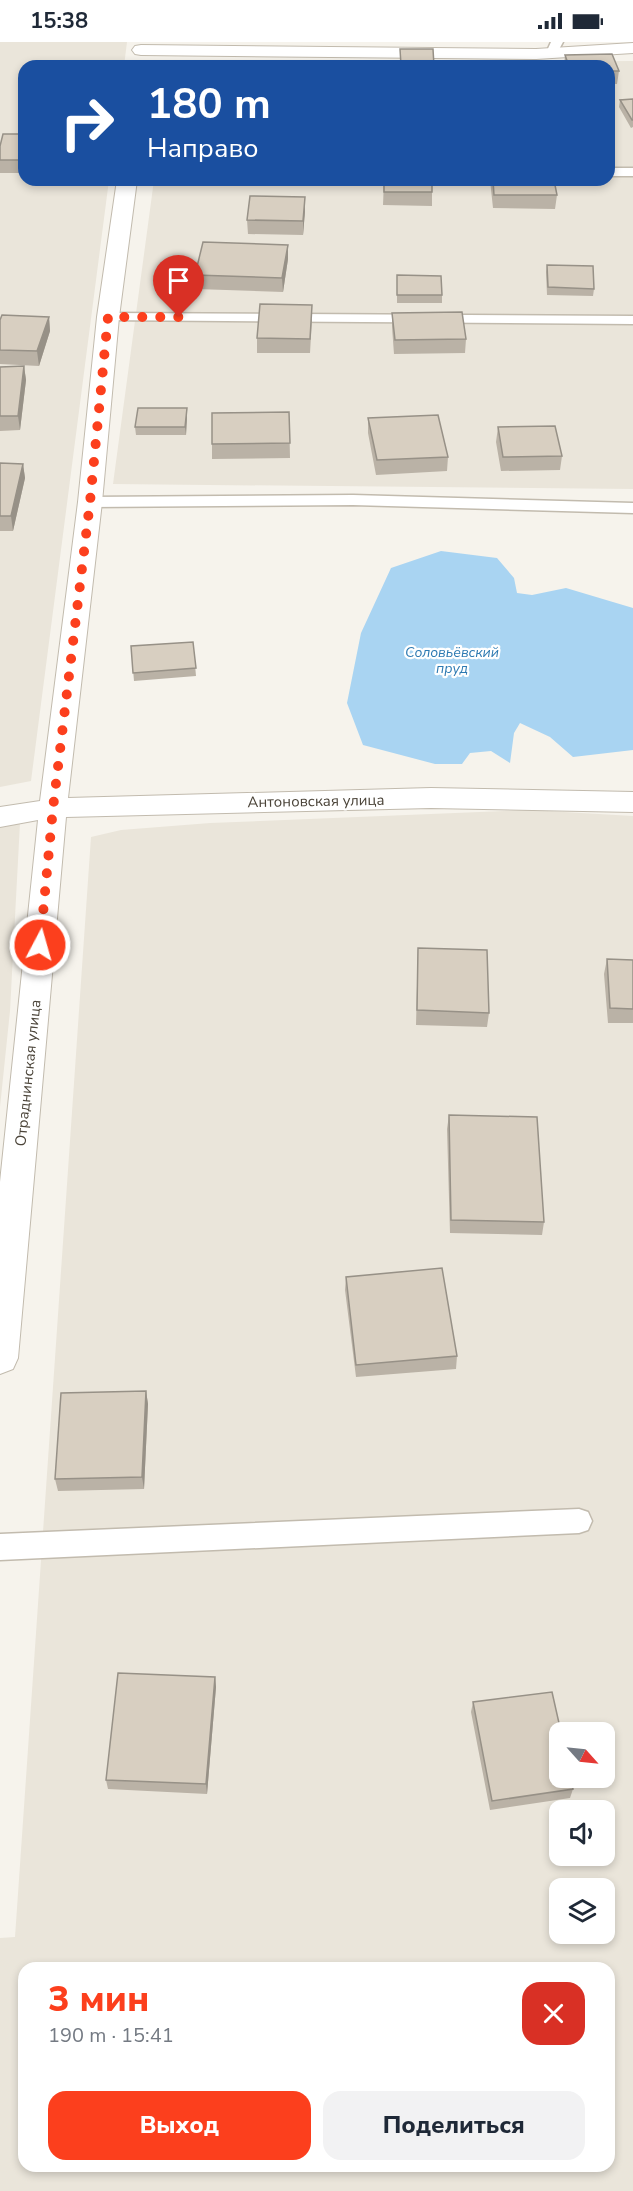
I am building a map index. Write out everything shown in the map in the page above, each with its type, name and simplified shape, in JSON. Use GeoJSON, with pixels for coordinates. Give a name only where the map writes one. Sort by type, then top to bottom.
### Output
{"type":"FeatureCollection","features":[{"type":"Feature","properties":{"kind":"street"},"geometry":{"type":"LineString","coordinates":[[141,53],[633,48]]}},
{"type":"Feature","properties":{"kind":"street","name":"Отраднинская улица"},"geometry":{"type":"LineString","coordinates":[[0,1358],[53,808],[90,502],[108,317],[125,186]]}},
{"type":"Feature","properties":{"kind":"street","name":"Антоновская улица"},"geometry":{"type":"LineString","coordinates":[[0,817],[53,808],[431,798],[633,802]]}},
{"type":"Feature","properties":{"kind":"lane"},"geometry":{"type":"LineString","coordinates":[[615,172],[633,172]]}},
{"type":"Feature","properties":{"kind":"lane"},"geometry":{"type":"LineString","coordinates":[[108,317],[633,320]]}},
{"type":"Feature","properties":{"kind":"lane"},"geometry":{"type":"LineString","coordinates":[[90,502],[353,500],[633,508]]}},
{"type":"Feature","properties":{"kind":"lane"},"geometry":{"type":"LineString","coordinates":[[0,1547],[579,1521]]}},
{"type":"Feature","properties":{"kind":"shaded area"},"geometry":{"type":"Polygon","coordinates":[[[0,42],[127,42],[125,60],[18,60],[18,186],[108,186],[31,781],[0,787],[0,42]]]}},
{"type":"Feature","properties":{"kind":"shaded area"},"geometry":{"type":"Polygon","coordinates":[[[615,61],[633,61],[633,489],[113,484],[153,186],[615,186],[615,61]]]}},
{"type":"Feature","properties":{"kind":"shaded area"},"geometry":{"type":"Polygon","coordinates":[[[530,810],[633,816],[633,2191],[0,2191],[0,1938],[15,1937],[91,837],[121,830],[210,823],[530,810]]]}},
{"type":"Feature","properties":{"kind":"shaded area"},"geometry":{"type":"Polygon","coordinates":[[[20,823],[10,1011],[0,1107],[0,827],[20,823]]]}},
{"type":"Feature","properties":{"kind":"water","name":"Соловьёвский пруд"},"geometry":{"type":"Polygon","coordinates":[[[441,551],[497,558],[514,578],[517,593],[532,595],[566,588],[633,608],[633,750],[573,757],[550,737],[520,723],[514,733],[510,763],[491,751],[470,753],[462,764],[435,764],[363,745],[347,703],[361,633],[391,568],[441,551]]]}},
{"type":"Feature","properties":{"kind":"building"},"geometry":{"type":"Polygon","coordinates":[[[400,49],[433,49],[434,60],[401,60],[400,49]]]}},
{"type":"Feature","properties":{"kind":"building"},"geometry":{"type":"Polygon","coordinates":[[[612,54],[614,60],[567,60],[565,55],[612,54]]]}},
{"type":"Feature","properties":{"kind":"building"},"geometry":{"type":"Polygon","coordinates":[[[633,99],[633,120],[632,120],[620,100],[633,99]]]}},
{"type":"Feature","properties":{"kind":"building"},"geometry":{"type":"Polygon","coordinates":[[[3,134],[18,134],[18,160],[0,160],[3,134]]]}},
{"type":"Feature","properties":{"kind":"building"},"geometry":{"type":"Polygon","coordinates":[[[384,186],[432,186],[432,192],[384,192],[384,186]]]}},
{"type":"Feature","properties":{"kind":"building"},"geometry":{"type":"Polygon","coordinates":[[[493,186],[555,186],[557,195],[494,195],[493,186]]]}},
{"type":"Feature","properties":{"kind":"building"},"geometry":{"type":"Polygon","coordinates":[[[250,196],[305,197],[303,221],[247,220],[250,196]]]}},
{"type":"Feature","properties":{"kind":"building"},"geometry":{"type":"Polygon","coordinates":[[[203,242],[288,245],[282,278],[195,275],[203,242]]]}},
{"type":"Feature","properties":{"kind":"building"},"geometry":{"type":"Polygon","coordinates":[[[547,265],[593,266],[594,289],[548,287],[547,265]]]}},
{"type":"Feature","properties":{"kind":"building"},"geometry":{"type":"Polygon","coordinates":[[[397,275],[441,276],[442,295],[397,295],[397,275]]]}},
{"type":"Feature","properties":{"kind":"building"},"geometry":{"type":"Polygon","coordinates":[[[260,304],[312,305],[310,339],[257,338],[260,304]]]}},
{"type":"Feature","properties":{"kind":"building"},"geometry":{"type":"Polygon","coordinates":[[[462,312],[466,339],[395,340],[392,313],[462,312]]]}},
{"type":"Feature","properties":{"kind":"building"},"geometry":{"type":"Polygon","coordinates":[[[2,315],[49,317],[37,351],[0,350],[2,315]]]}},
{"type":"Feature","properties":{"kind":"building"},"geometry":{"type":"Polygon","coordinates":[[[24,366],[18,416],[0,416],[0,367],[24,366]]]}},
{"type":"Feature","properties":{"kind":"building"},"geometry":{"type":"Polygon","coordinates":[[[138,408],[187,408],[185,427],[135,427],[138,408]]]}},
{"type":"Feature","properties":{"kind":"building"},"geometry":{"type":"Polygon","coordinates":[[[289,412],[290,443],[212,444],[212,413],[289,412]]]}},
{"type":"Feature","properties":{"kind":"building"},"geometry":{"type":"Polygon","coordinates":[[[438,415],[448,457],[377,460],[368,418],[438,415]]]}},
{"type":"Feature","properties":{"kind":"building"},"geometry":{"type":"Polygon","coordinates":[[[555,426],[562,456],[503,457],[498,427],[555,426]]]}},
{"type":"Feature","properties":{"kind":"building"},"geometry":{"type":"Polygon","coordinates":[[[0,463],[23,464],[11,516],[0,516],[0,463]]]}},
{"type":"Feature","properties":{"kind":"building"},"geometry":{"type":"Polygon","coordinates":[[[193,642],[196,668],[133,673],[131,646],[193,642]]]}},
{"type":"Feature","properties":{"kind":"building"},"geometry":{"type":"Polygon","coordinates":[[[418,948],[487,950],[489,1013],[417,1010],[418,948]]]}},
{"type":"Feature","properties":{"kind":"building"},"geometry":{"type":"Polygon","coordinates":[[[607,959],[633,960],[633,1009],[610,1008],[607,959]]]}},
{"type":"Feature","properties":{"kind":"building"},"geometry":{"type":"Polygon","coordinates":[[[449,1115],[537,1117],[544,1222],[451,1220],[449,1115]]]}},
{"type":"Feature","properties":{"kind":"building"},"geometry":{"type":"Polygon","coordinates":[[[442,1268],[457,1356],[356,1365],[346,1277],[442,1268]]]}},
{"type":"Feature","properties":{"kind":"building"},"geometry":{"type":"Polygon","coordinates":[[[146,1391],[142,1477],[55,1479],[61,1393],[146,1391]]]}},
{"type":"Feature","properties":{"kind":"building"},"geometry":{"type":"Polygon","coordinates":[[[118,1673],[215,1677],[206,1784],[106,1780],[118,1673]]]}},
{"type":"Feature","properties":{"kind":"building"},"geometry":{"type":"Polygon","coordinates":[[[552,1692],[559,1722],[549,1722],[549,1788],[573,1789],[492,1801],[473,1702],[552,1692]]]}},
{"type":"Feature","properties":{"kind":"route"},"geometry":{"type":"LineString","coordinates":[[40,945],[53,808],[90,502],[108,317],[179,317]]}}]}
